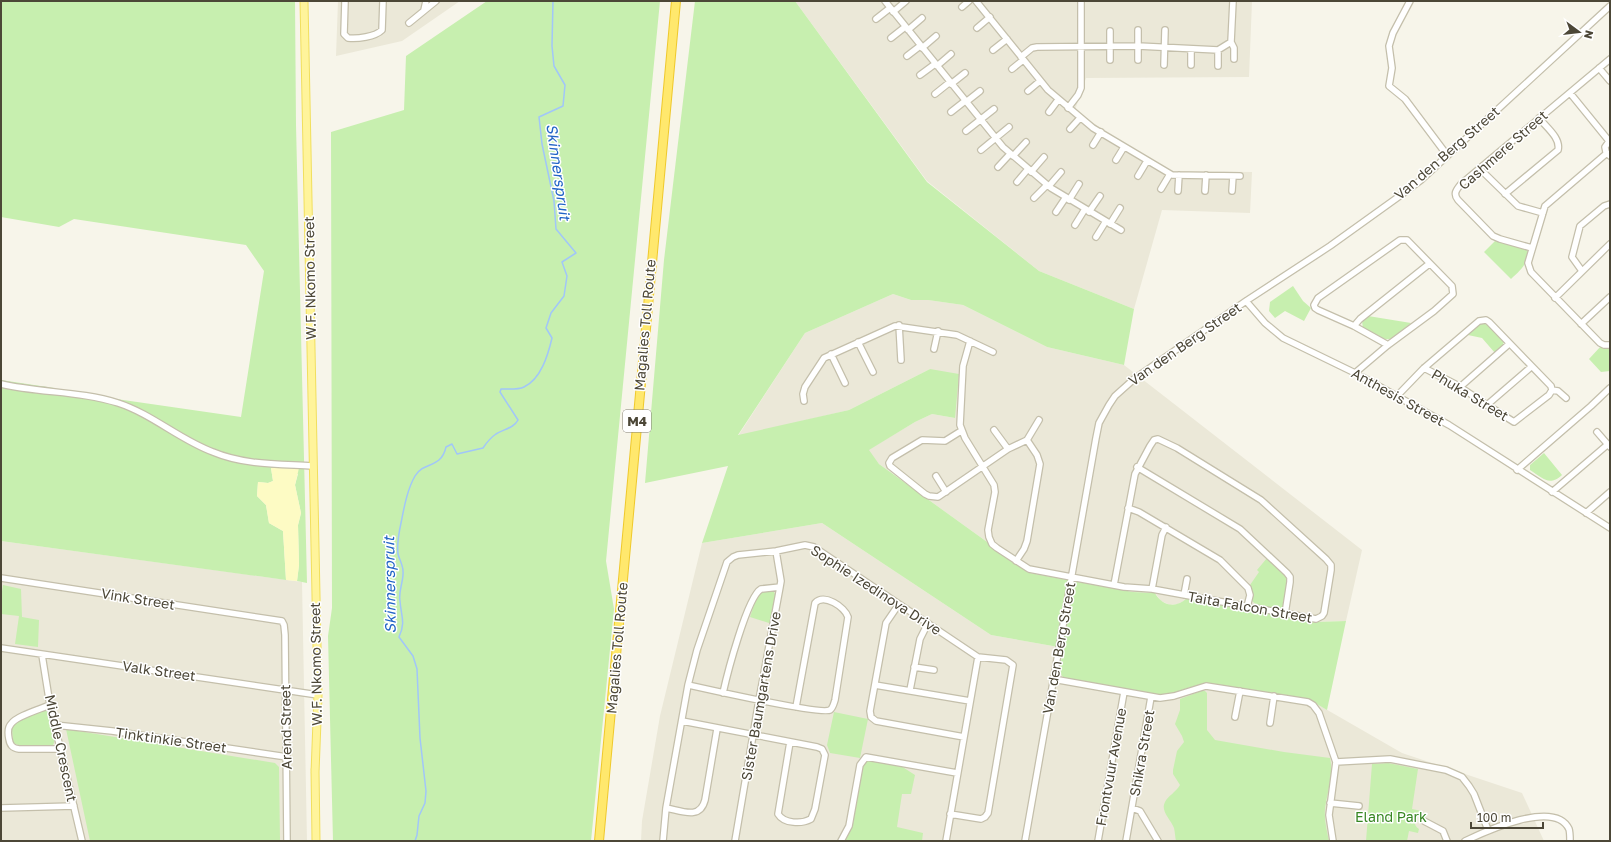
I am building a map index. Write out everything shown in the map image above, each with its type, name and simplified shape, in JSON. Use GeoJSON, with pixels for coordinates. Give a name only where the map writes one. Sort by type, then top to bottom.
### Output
{"type":"FeatureCollection","features":[{"type":"Feature","properties":{"kind":"highway","name":"Magalies Toll Route"},"geometry":{"type":"LineString","coordinates":[[599,841],[676,1]]}},
{"type":"Feature","properties":{"kind":"highway","name":"Magalies Toll Route"},"geometry":{"type":"LineString","coordinates":[[604,841],[681,1]]}},
{"type":"Feature","properties":{"kind":"main road","name":"W.F. Nkomo Street"},"geometry":{"type":"LineString","coordinates":[[304,1],[312,353],[316,841]]}},
{"type":"Feature","properties":{"kind":"street"},"geometry":{"type":"LineString","coordinates":[[345,1],[344,34],[348,38],[354,39],[377,34],[382,30],[383,1]]}},
{"type":"Feature","properties":{"kind":"street"},"geometry":{"type":"LineString","coordinates":[[424,10],[426,1]]}},
{"type":"Feature","properties":{"kind":"street"},"geometry":{"type":"LineString","coordinates":[[409,22],[436,1]]}},
{"type":"Feature","properties":{"kind":"street"},"geometry":{"type":"LineString","coordinates":[[885,1],[995,139],[1048,186],[1121,230]]}},
{"type":"Feature","properties":{"kind":"street"},"geometry":{"type":"LineString","coordinates":[[876,19],[906,1]]}},
{"type":"Feature","properties":{"kind":"street"},"geometry":{"type":"LineString","coordinates":[[962,7],[969,1]]}},
{"type":"Feature","properties":{"kind":"street"},"geometry":{"type":"LineString","coordinates":[[976,1],[1040,81],[1058,100],[1100,132],[1170,174],[1240,176]]}},
{"type":"Feature","properties":{"kind":"street"},"geometry":{"type":"LineString","coordinates":[[1068,108],[1081,88],[1081,1]]}},
{"type":"Feature","properties":{"kind":"street"},"geometry":{"type":"LineString","coordinates":[[1233,1],[1231,42],[1234,48],[1234,59]]}},
{"type":"Feature","properties":{"kind":"street"},"geometry":{"type":"LineString","coordinates":[[1410,1],[1393,32],[1389,46],[1392,68],[1389,86],[1404,99],[1447,155]]}},
{"type":"Feature","properties":{"kind":"street","name":"Van den Berg Street"},"geometry":{"type":"LineString","coordinates":[[1025,841],[1096,438],[1100,422],[1109,404],[1115,396],[1134,379],[1366,220],[1421,180],[1610,6]]}},
{"type":"Feature","properties":{"kind":"street"},"geometry":{"type":"LineString","coordinates":[[977,28],[990,17]]}},
{"type":"Feature","properties":{"kind":"street"},"geometry":{"type":"LineString","coordinates":[[891,38],[922,18]]}},
{"type":"Feature","properties":{"kind":"street"},"geometry":{"type":"LineString","coordinates":[[1138,30],[1138,60]]}},
{"type":"Feature","properties":{"kind":"street"},"geometry":{"type":"LineString","coordinates":[[1164,65],[1165,30]]}},
{"type":"Feature","properties":{"kind":"street"},"geometry":{"type":"LineString","coordinates":[[1110,31],[1110,60]]}},
{"type":"Feature","properties":{"kind":"street"},"geometry":{"type":"LineString","coordinates":[[907,56],[936,36]]}},
{"type":"Feature","properties":{"kind":"street"},"geometry":{"type":"LineString","coordinates":[[993,50],[1007,38]]}},
{"type":"Feature","properties":{"kind":"street"},"geometry":{"type":"LineString","coordinates":[[1012,70],[1022,58],[1035,47],[1138,46],[1218,50],[1231,42]]}},
{"type":"Feature","properties":{"kind":"street"},"geometry":{"type":"LineString","coordinates":[[1191,49],[1191,66]]}},
{"type":"Feature","properties":{"kind":"street"},"geometry":{"type":"LineString","coordinates":[[1218,50],[1218,66]]}},
{"type":"Feature","properties":{"kind":"street"},"geometry":{"type":"LineString","coordinates":[[920,75],[951,54]]}},
{"type":"Feature","properties":{"kind":"street","name":"Cashmere Street"},"geometry":{"type":"LineString","coordinates":[[1532,248],[1497,238],[1458,200],[1455,193],[1458,188],[1480,168],[1610,59]]}},
{"type":"Feature","properties":{"kind":"street"},"geometry":{"type":"LineString","coordinates":[[1599,68],[1610,81]]}},
{"type":"Feature","properties":{"kind":"street"},"geometry":{"type":"LineString","coordinates":[[935,94],[965,73]]}},
{"type":"Feature","properties":{"kind":"street"},"geometry":{"type":"LineString","coordinates":[[1028,91],[1040,81]]}},
{"type":"Feature","properties":{"kind":"street"},"geometry":{"type":"LineString","coordinates":[[951,112],[980,90]]}},
{"type":"Feature","properties":{"kind":"street"},"geometry":{"type":"LineString","coordinates":[[1570,93],[1609,141],[1605,147],[1608,154],[1550,200],[1545,206],[1528,263],[1529,269],[1555,298],[1600,343],[1610,345]]}},
{"type":"Feature","properties":{"kind":"street"},"geometry":{"type":"LineString","coordinates":[[1048,112],[1058,100]]}},
{"type":"Feature","properties":{"kind":"street"},"geometry":{"type":"LineString","coordinates":[[966,131],[994,109]]}},
{"type":"Feature","properties":{"kind":"street"},"geometry":{"type":"LineString","coordinates":[[1070,129],[1080,118]]}},
{"type":"Feature","properties":{"kind":"street"},"geometry":{"type":"LineString","coordinates":[[1505,194],[1558,150],[1559,144],[1557,139],[1540,118]]}},
{"type":"Feature","properties":{"kind":"street"},"geometry":{"type":"LineString","coordinates":[[981,150],[1010,127]]}},
{"type":"Feature","properties":{"kind":"street"},"geometry":{"type":"LineString","coordinates":[[1093,145],[1100,132]]}},
{"type":"Feature","properties":{"kind":"street"},"geometry":{"type":"LineString","coordinates":[[998,166],[1026,142]]}},
{"type":"Feature","properties":{"kind":"street"},"geometry":{"type":"LineString","coordinates":[[1116,160],[1124,147]]}},
{"type":"Feature","properties":{"kind":"street"},"geometry":{"type":"LineString","coordinates":[[1017,182],[1044,157]]}},
{"type":"Feature","properties":{"kind":"street"},"geometry":{"type":"LineString","coordinates":[[1138,176],[1147,160]]}},
{"type":"Feature","properties":{"kind":"street"},"geometry":{"type":"LineString","coordinates":[[1480,168],[1518,206],[1543,213]]}},
{"type":"Feature","properties":{"kind":"street"},"geometry":{"type":"LineString","coordinates":[[1034,198],[1061,172]]}},
{"type":"Feature","properties":{"kind":"street"},"geometry":{"type":"LineString","coordinates":[[1162,189],[1170,174]]}},
{"type":"Feature","properties":{"kind":"street"},"geometry":{"type":"LineString","coordinates":[[1178,191],[1179,175]]}},
{"type":"Feature","properties":{"kind":"street"},"geometry":{"type":"LineString","coordinates":[[1205,191],[1206,175]]}},
{"type":"Feature","properties":{"kind":"street"},"geometry":{"type":"LineString","coordinates":[[1232,176],[1232,191]]}},
{"type":"Feature","properties":{"kind":"street"},"geometry":{"type":"LineString","coordinates":[[1056,212],[1079,184]]}},
{"type":"Feature","properties":{"kind":"street"},"geometry":{"type":"LineString","coordinates":[[1075,225],[1100,196]]}},
{"type":"Feature","properties":{"kind":"street"},"geometry":{"type":"LineString","coordinates":[[1582,271],[1572,257],[1578,230],[1584,222],[1604,206],[1610,204]]}},
{"type":"Feature","properties":{"kind":"street"},"geometry":{"type":"LineString","coordinates":[[1096,237],[1120,208]]}},
{"type":"Feature","properties":{"kind":"street"},"geometry":{"type":"LineString","coordinates":[[1355,373],[1388,345],[1434,311],[1453,294],[1452,286],[1407,240],[1400,240],[1315,302],[1315,308],[1354,326],[1388,345]]}},
{"type":"Feature","properties":{"kind":"street"},"geometry":{"type":"LineString","coordinates":[[1555,298],[1610,244]]}},
{"type":"Feature","properties":{"kind":"street"},"geometry":{"type":"LineString","coordinates":[[1354,326],[1429,264]]}},
{"type":"Feature","properties":{"kind":"street"},"geometry":{"type":"LineString","coordinates":[[1581,324],[1610,297]]}},
{"type":"Feature","properties":{"kind":"street","name":"Anthesis Street"},"geometry":{"type":"LineString","coordinates":[[1246,301],[1265,323],[1283,338],[1355,373],[1448,425],[1610,528]]}},
{"type":"Feature","properties":{"kind":"street","name":"Phuka Street"},"geometry":{"type":"LineString","coordinates":[[1397,396],[1424,368],[1479,320],[1486,320],[1489,322],[1551,386],[1552,390]]}},
{"type":"Feature","properties":{"kind":"street"},"geometry":{"type":"LineString","coordinates":[[899,325],[901,360]]}},
{"type":"Feature","properties":{"kind":"street"},"geometry":{"type":"LineString","coordinates":[[804,401],[803,394],[805,387],[824,358],[885,329],[899,325],[957,335],[993,352]]}},
{"type":"Feature","properties":{"kind":"street"},"geometry":{"type":"LineString","coordinates":[[934,349],[938,331]]}},
{"type":"Feature","properties":{"kind":"street","name":"Taita Falcon Street"},"geometry":{"type":"LineString","coordinates":[[970,341],[964,358],[960,417],[961,430],[993,483],[995,490],[988,535],[992,544],[1016,561],[1033,570],[1071,578],[1114,585],[1152,589],[1315,619],[1318,619],[1323,615],[1331,573],[1330,565],[1326,559],[1261,500],[1163,440],[1158,439],[1153,442],[1137,467],[1114,585]]}},
{"type":"Feature","properties":{"kind":"street"},"geometry":{"type":"LineString","coordinates":[[858,342],[873,372]]}},
{"type":"Feature","properties":{"kind":"street"},"geometry":{"type":"LineString","coordinates":[[1460,387],[1509,344]]}},
{"type":"Feature","properties":{"kind":"street"},"geometry":{"type":"LineString","coordinates":[[831,354],[845,383]]}},
{"type":"Feature","properties":{"kind":"street"},"geometry":{"type":"LineString","coordinates":[[1487,406],[1531,366]]}},
{"type":"Feature","properties":{"kind":"street","name":"Phuka Street"},"geometry":{"type":"LineString","coordinates":[[1424,368],[1460,387],[1487,406],[1514,422],[1549,395],[1552,390]]}},
{"type":"Feature","properties":{"kind":"street"},"geometry":{"type":"LineString","coordinates":[[1,384],[89,397],[121,404],[212,452],[231,458],[273,464],[312,466]]}},
{"type":"Feature","properties":{"kind":"street"},"geometry":{"type":"LineString","coordinates":[[1517,470],[1610,388]]}},
{"type":"Feature","properties":{"kind":"street","name":"Phuka Street"},"geometry":{"type":"LineString","coordinates":[[1552,390],[1558,391],[1566,398]]}},
{"type":"Feature","properties":{"kind":"street"},"geometry":{"type":"LineString","coordinates":[[961,430],[945,441],[922,440],[892,458],[889,463],[893,470],[929,496],[938,497],[983,468],[1008,449],[1027,440],[1039,420]]}},
{"type":"Feature","properties":{"kind":"street"},"geometry":{"type":"LineString","coordinates":[[994,430],[1008,449]]}},
{"type":"Feature","properties":{"kind":"street"},"geometry":{"type":"LineString","coordinates":[[1552,492],[1609,446],[1597,432]]}},
{"type":"Feature","properties":{"kind":"street"},"geometry":{"type":"LineString","coordinates":[[1016,561],[1024,549],[1027,541],[1040,464],[1037,455],[1027,440]]}},
{"type":"Feature","properties":{"kind":"street"},"geometry":{"type":"LineString","coordinates":[[1137,467],[1240,530],[1287,573],[1290,578],[1290,582],[1285,614]]}},
{"type":"Feature","properties":{"kind":"street"},"geometry":{"type":"LineString","coordinates":[[936,476],[946,492]]}},
{"type":"Feature","properties":{"kind":"street"},"geometry":{"type":"LineString","coordinates":[[1586,513],[1610,492]]}},
{"type":"Feature","properties":{"kind":"street"},"geometry":{"type":"LineString","coordinates":[[1128,508],[1139,512],[1218,558],[1245,584],[1250,592],[1247,607]]}},
{"type":"Feature","properties":{"kind":"street"},"geometry":{"type":"LineString","coordinates":[[1152,589],[1162,535],[1166,527]]}},
{"type":"Feature","properties":{"kind":"street","name":"Sophie Izedinova Drive"},"geometry":{"type":"LineString","coordinates":[[663,841],[666,808],[688,685],[697,650],[727,562],[732,557],[776,551],[803,545],[811,545],[978,657]]}},
{"type":"Feature","properties":{"kind":"street","name":"Sister Baumgartens Drive"},"geometry":{"type":"LineString","coordinates":[[735,841],[781,581],[776,551]]}},
{"type":"Feature","properties":{"kind":"street","name":"Vink Street"},"geometry":{"type":"LineString","coordinates":[[1,578],[275,619]]}},
{"type":"Feature","properties":{"kind":"street"},"geometry":{"type":"LineString","coordinates":[[1184,595],[1187,579]]}},
{"type":"Feature","properties":{"kind":"street"},"geometry":{"type":"LineString","coordinates":[[723,693],[729,665],[755,594],[761,589],[780,587]]}},
{"type":"Feature","properties":{"kind":"street"},"geometry":{"type":"LineString","coordinates":[[688,685],[796,707],[826,711],[830,710],[834,704],[848,617],[844,611],[829,600],[823,599],[815,603],[796,707]]}},
{"type":"Feature","properties":{"kind":"street"},"geometry":{"type":"LineString","coordinates":[[900,604],[886,624],[870,711],[871,717],[874,720],[964,737]]}},
{"type":"Feature","properties":{"kind":"street","name":"Arend Street"},"geometry":{"type":"LineString","coordinates":[[275,619],[282,621],[285,628],[287,841]]}},
{"type":"Feature","properties":{"kind":"street"},"geometry":{"type":"LineString","coordinates":[[910,690],[920,639],[928,623]]}},
{"type":"Feature","properties":{"kind":"street","name":"Valk Street"},"geometry":{"type":"LineString","coordinates":[[1,648],[163,671],[285,691],[315,694]]}},
{"type":"Feature","properties":{"kind":"street","name":"Middle Crescent"},"geometry":{"type":"LineString","coordinates":[[42,655],[50,705],[82,841]]}},
{"type":"Feature","properties":{"kind":"street"},"geometry":{"type":"LineString","coordinates":[[946,841],[950,814],[957,773],[978,657],[1006,660],[1013,666],[988,811],[985,817],[981,819],[950,814]]}},
{"type":"Feature","properties":{"kind":"street"},"geometry":{"type":"LineString","coordinates":[[914,667],[934,670]]}},
{"type":"Feature","properties":{"kind":"street"},"geometry":{"type":"LineString","coordinates":[[1053,679],[1151,697],[1169,697],[1206,686],[1301,700],[1313,705],[1319,713],[1336,762],[1329,815],[1333,841]]}},
{"type":"Feature","properties":{"kind":"street"},"geometry":{"type":"LineString","coordinates":[[875,685],[970,701]]}},
{"type":"Feature","properties":{"kind":"street"},"geometry":{"type":"LineString","coordinates":[[1235,717],[1240,691]]}},
{"type":"Feature","properties":{"kind":"street","name":"Frontvuur Avenue"},"geometry":{"type":"LineString","coordinates":[[1098,841],[1124,692]]}},
{"type":"Feature","properties":{"kind":"street"},"geometry":{"type":"LineString","coordinates":[[1270,723],[1274,696]]}},
{"type":"Feature","properties":{"kind":"street","name":"Shikra Street"},"geometry":{"type":"LineString","coordinates":[[1126,841],[1151,697]]}},
{"type":"Feature","properties":{"kind":"street"},"geometry":{"type":"LineString","coordinates":[[50,705],[15,720],[10,724],[8,733],[10,744],[19,749],[60,749]]}},
{"type":"Feature","properties":{"kind":"street"},"geometry":{"type":"LineString","coordinates":[[682,721],[717,729],[753,735],[818,747],[822,749],[825,755],[814,815],[811,819],[805,822],[786,821],[781,819],[778,814],[790,742]]}},
{"type":"Feature","properties":{"kind":"street","name":"Tinktinkie Street"},"geometry":{"type":"LineString","coordinates":[[55,725],[112,731],[287,757]]}},
{"type":"Feature","properties":{"kind":"street"},"geometry":{"type":"LineString","coordinates":[[666,808],[693,812],[698,812],[701,809],[705,800],[717,729]]}},
{"type":"Feature","properties":{"kind":"street"},"geometry":{"type":"LineString","coordinates":[[841,841],[849,826],[860,765],[866,757],[957,773]]}},
{"type":"Feature","properties":{"kind":"street"},"geometry":{"type":"LineString","coordinates":[[1336,762],[1390,759],[1446,770],[1462,777],[1474,794],[1488,830]]}},
{"type":"Feature","properties":{"kind":"street"},"geometry":{"type":"LineString","coordinates":[[1330,803],[1359,806]]}},
{"type":"Feature","properties":{"kind":"street"},"geometry":{"type":"LineString","coordinates":[[1,808],[74,806]]}},
{"type":"Feature","properties":{"kind":"street","name":"Shikra Street"},"geometry":{"type":"LineString","coordinates":[[1132,808],[1140,811],[1158,841]]}},
{"type":"Feature","properties":{"kind":"street"},"geometry":{"type":"LineString","coordinates":[[1466,841],[1488,830],[1521,820],[1546,815],[1561,819],[1565,823],[1570,830],[1570,841]]}},
{"type":"Feature","properties":{"kind":"street"},"geometry":{"type":"LineString","coordinates":[[1424,821],[1442,831],[1447,841]]}},
{"type":"Feature","properties":{"kind":"shaded area"},"geometry":{"type":"Polygon","coordinates":[[[338,1],[460,1],[402,41],[336,56],[338,1]]]}},
{"type":"Feature","properties":{"kind":"shaded area"},"geometry":{"type":"Polygon","coordinates":[[[795,1],[1252,1],[1249,77],[1086,78],[1075,110],[1109,134],[1172,171],[1252,172],[1250,213],[1162,210],[1134,309],[1039,271],[927,181],[795,1]]]}},
{"type":"Feature","properties":{"kind":"shaded area"},"geometry":{"type":"Polygon","coordinates":[[[893,294],[911,300],[928,300],[963,305],[1047,347],[1124,365],[1362,550],[1346,621],[1315,622],[1184,601],[1178,604],[1170,605],[1161,601],[1155,593],[1133,592],[1030,573],[879,464],[868,450],[915,422],[932,414],[955,418],[930,369],[849,410],[738,436],[805,333],[893,294]]]}},
{"type":"Feature","properties":{"kind":"shaded area"},"geometry":{"type":"Polygon","coordinates":[[[822,523],[991,635],[1064,648],[1059,670],[1174,694],[1200,684],[1211,683],[1310,700],[1402,753],[1522,793],[1544,841],[641,841],[642,821],[660,716],[702,543],[822,523]]]}},
{"type":"Feature","properties":{"kind":"shaded area"},"geometry":{"type":"Polygon","coordinates":[[[1,541],[302,582],[307,841],[1,841],[1,541]]]}},
{"type":"Feature","properties":{"kind":"green space"},"geometry":{"type":"Polygon","coordinates":[[[1,1],[295,1],[296,125],[307,583],[297,581],[299,565],[298,525],[301,513],[295,485],[298,474],[271,468],[273,481],[268,483],[258,482],[257,496],[266,505],[269,523],[283,531],[286,580],[1,541],[1,380],[54,388],[54,390],[241,417],[264,271],[246,245],[74,219],[59,227],[1,217],[1,1]]]}},
{"type":"Feature","properties":{"kind":"green space"},"geometry":{"type":"Polygon","coordinates":[[[487,1],[660,1],[606,561],[614,609],[591,841],[333,841],[328,636],[332,608],[331,132],[404,110],[406,56],[487,1]]]}},
{"type":"Feature","properties":{"kind":"green space"},"geometry":{"type":"Polygon","coordinates":[[[695,1],[795,1],[927,182],[1039,271],[1134,309],[1124,365],[1047,347],[963,305],[928,300],[911,300],[893,294],[805,333],[738,435],[849,410],[930,369],[959,374],[955,418],[932,414],[915,422],[869,450],[879,464],[1030,573],[1133,592],[1155,593],[1161,601],[1174,605],[1187,598],[1315,622],[1346,621],[1327,710],[1310,700],[1216,684],[1195,686],[1160,696],[1068,680],[1062,676],[1059,670],[1064,648],[991,635],[822,523],[702,543],[728,466],[645,483],[664,260],[695,1]]]}},
{"type":"Feature","properties":{"kind":"green space"},"geometry":{"type":"Polygon","coordinates":[[[1495,241],[1523,247],[1528,251],[1527,260],[1511,279],[1484,252],[1495,241]]]}},
{"type":"Feature","properties":{"kind":"green space"},"geometry":{"type":"Polygon","coordinates":[[[1293,286],[1303,301],[1311,308],[1304,321],[1285,311],[1275,318],[1269,311],[1270,302],[1293,286]]]}},
{"type":"Feature","properties":{"kind":"green space"},"geometry":{"type":"Polygon","coordinates":[[[1368,316],[1411,323],[1393,338],[1384,339],[1363,329],[1362,321],[1368,316]]]}},
{"type":"Feature","properties":{"kind":"green space"},"geometry":{"type":"Polygon","coordinates":[[[1480,323],[1489,325],[1504,342],[1501,349],[1495,353],[1482,338],[1466,334],[1480,323]]]}},
{"type":"Feature","properties":{"kind":"green space"},"geometry":{"type":"Polygon","coordinates":[[[1601,346],[1606,349],[1610,349],[1610,371],[1601,372],[1589,359],[1601,346]]]}},
{"type":"Feature","properties":{"kind":"green space"},"geometry":{"type":"Polygon","coordinates":[[[1544,453],[1562,475],[1557,479],[1550,481],[1546,480],[1530,470],[1530,465],[1544,453]]]}},
{"type":"Feature","properties":{"kind":"green space"},"geometry":{"type":"Polygon","coordinates":[[[1267,558],[1288,579],[1284,605],[1280,609],[1258,606],[1252,601],[1252,591],[1250,585],[1259,572],[1257,570],[1267,558]]]}},
{"type":"Feature","properties":{"kind":"green space"},"geometry":{"type":"Polygon","coordinates":[[[3,585],[21,589],[22,617],[39,620],[38,647],[15,644],[19,616],[1,614],[3,585]]]}},
{"type":"Feature","properties":{"kind":"green space"},"geometry":{"type":"Polygon","coordinates":[[[773,590],[776,596],[772,624],[750,617],[757,596],[762,591],[773,590]]]}},
{"type":"Feature","properties":{"kind":"green space"},"geometry":{"type":"Polygon","coordinates":[[[1201,691],[1205,691],[1207,693],[1207,730],[1215,740],[1330,758],[1331,777],[1325,813],[1329,841],[1176,841],[1174,828],[1164,809],[1166,800],[1180,785],[1173,774],[1173,770],[1177,751],[1184,742],[1175,724],[1180,710],[1180,699],[1201,691]]]}},
{"type":"Feature","properties":{"kind":"green space"},"geometry":{"type":"Polygon","coordinates":[[[43,710],[47,711],[52,722],[54,733],[53,745],[21,746],[13,743],[13,723],[43,710]]]}},
{"type":"Feature","properties":{"kind":"green space"},"geometry":{"type":"Polygon","coordinates":[[[834,712],[868,719],[860,758],[830,753],[827,745],[834,712]]]}},
{"type":"Feature","properties":{"kind":"green space"},"geometry":{"type":"Polygon","coordinates":[[[66,729],[275,763],[279,767],[280,841],[90,841],[66,729]]]}},
{"type":"Feature","properties":{"kind":"green space"},"geometry":{"type":"Polygon","coordinates":[[[867,760],[901,766],[915,775],[911,794],[902,794],[897,827],[923,833],[922,841],[844,841],[853,823],[863,764],[867,760]]]}},
{"type":"Feature","properties":{"kind":"green space","name":"Eland Park"},"geometry":{"type":"Polygon","coordinates":[[[1388,763],[1418,769],[1412,809],[1422,811],[1421,814],[1415,819],[1415,825],[1419,829],[1418,833],[1409,831],[1407,841],[1366,841],[1372,764],[1388,763]]]}},
{"type":"Feature","properties":{"kind":"sand"},"geometry":{"type":"Polygon","coordinates":[[[271,468],[299,468],[295,485],[301,513],[298,525],[299,565],[297,581],[286,580],[283,531],[269,523],[266,505],[257,496],[258,482],[268,483],[273,481],[271,468]]]}},
{"type":"Feature","properties":{"kind":"waterway","name":"Skinnerspruit"},"geometry":{"type":"LineString","coordinates":[[415,841],[419,816],[425,803],[426,791],[420,738],[417,669],[413,656],[399,637],[403,623],[400,597],[403,575],[398,554],[400,530],[408,493],[412,481],[419,471],[440,459],[444,454],[446,447],[452,444],[457,454],[483,448],[489,440],[499,432],[514,425],[518,420],[500,392],[501,389],[519,389],[530,383],[543,366],[548,352],[552,338],[546,328],[551,313],[564,296],[567,276],[562,262],[576,253],[556,229],[554,201],[542,144],[539,117],[563,106],[565,85],[554,66],[552,46],[553,1]]}}]}
